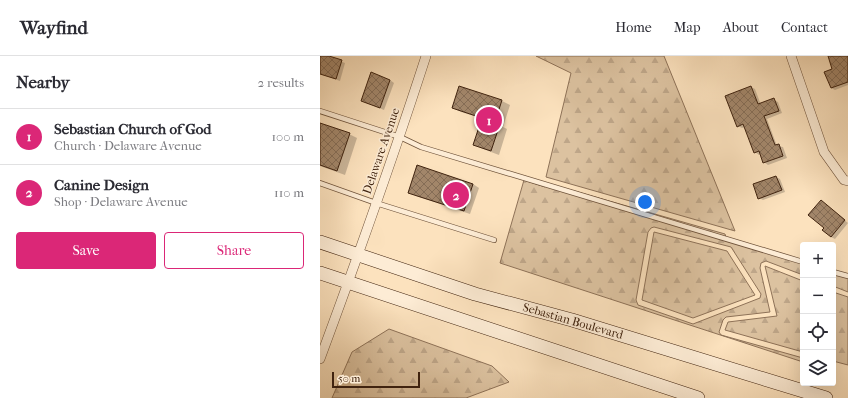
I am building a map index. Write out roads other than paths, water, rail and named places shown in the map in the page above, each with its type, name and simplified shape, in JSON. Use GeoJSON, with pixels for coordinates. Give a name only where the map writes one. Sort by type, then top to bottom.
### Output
{"type":"FeatureCollection","features":[{"type":"Feature","properties":{"kind":"main road","name":"Sebastian Boulevard"},"geometry":{"type":"LineString","coordinates":[[320,242],[475,294],[572,320],[826,398]]}},
{"type":"Feature","properties":{"kind":"main road"},"geometry":{"type":"LineString","coordinates":[[320,273],[698,398]]}},
{"type":"Feature","properties":{"kind":"street"},"geometry":{"type":"LineString","coordinates":[[790,56],[824,152],[844,180],[848,181]]}},
{"type":"Feature","properties":{"kind":"street","name":"Delaware Avenue"},"geometry":{"type":"LineString","coordinates":[[320,359],[359,255],[400,137],[423,57]]}},
{"type":"Feature","properties":{"kind":"lane"},"geometry":{"type":"LineString","coordinates":[[320,111],[400,137],[421,147],[800,261]]}},
{"type":"Feature","properties":{"kind":"lane"},"geometry":{"type":"LineString","coordinates":[[320,183],[376,203],[494,240]]}},
{"type":"Feature","properties":{"kind":"lane"},"geometry":{"type":"LineString","coordinates":[[836,273],[848,276]]}},
{"type":"Feature","properties":{"kind":"place","name":"Sebastian Church of God"},"geometry":{"type":"Point","coordinates":[489,120]}},
{"type":"Feature","properties":{"kind":"place","name":"Canine Design"},"geometry":{"type":"Point","coordinates":[456,195]}}]}
